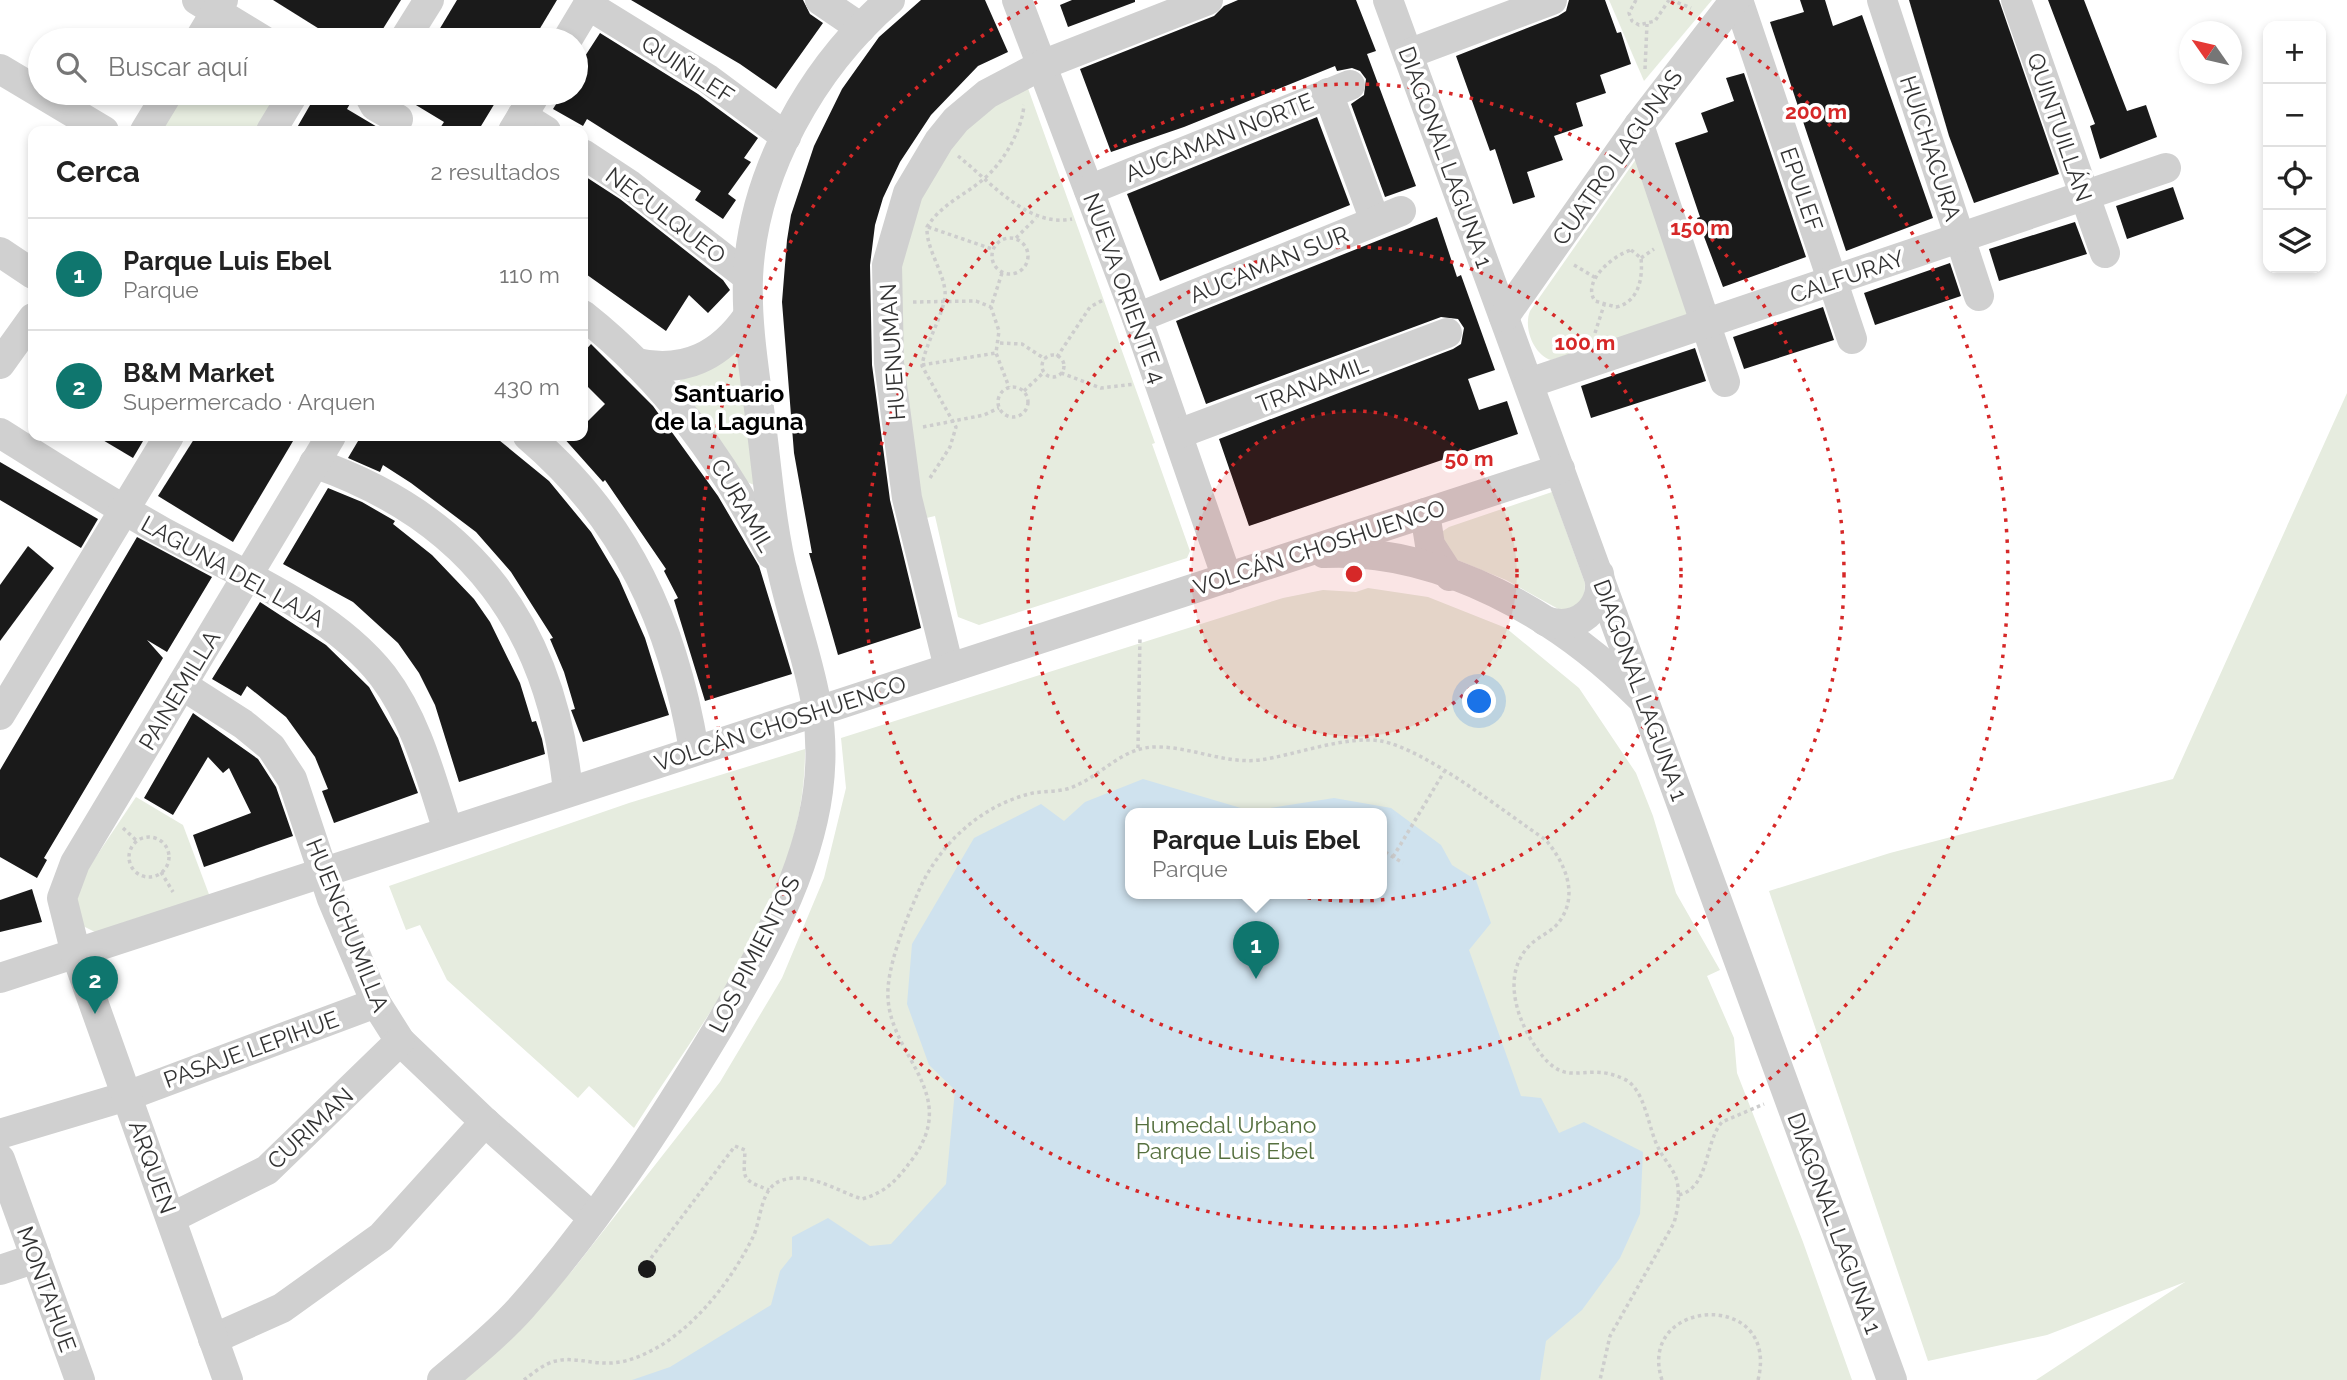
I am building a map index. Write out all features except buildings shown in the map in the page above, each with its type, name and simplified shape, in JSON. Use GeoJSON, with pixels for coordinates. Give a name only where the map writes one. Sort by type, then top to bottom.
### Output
{"type":"FeatureCollection","features":[{"type":"Feature","properties":{"kind":"street"},"geometry":{"type":"LineString","coordinates":[[412,28],[429,0]]}},
{"type":"Feature","properties":{"kind":"street"},"geometry":{"type":"LineString","coordinates":[[820,0],[861,28]]}},
{"type":"Feature","properties":{"kind":"street","name":"LOS PIMIENTOS"},"geometry":{"type":"LineString","coordinates":[[442,1380],[521,1308],[592,1217],[688,1079],[749,974],[784,902],[807,840],[818,792],[818,711],[812,675],[783,577],[748,316],[748,277],[757,216],[786,137],[822,76],[861,28],[890,0]]}},
{"type":"Feature","properties":{"kind":"street","name":"NUEVA ORIENTE 4"},"geometry":{"type":"LineString","coordinates":[[1017,0],[1137,318],[1227,578]]}},
{"type":"Feature","properties":{"kind":"street","name":"HUENUMAN"},"geometry":{"type":"LineString","coordinates":[[949,668],[907,498],[889,363],[887,265],[899,218],[917,174],[939,141],[956,120],[987,94],[1209,0]]}},
{"type":"Feature","properties":{"kind":"street","name":"DIAGONAL LAGUNA 1"},"geometry":{"type":"LineString","coordinates":[[1388,0],[1892,1380]]}},
{"type":"Feature","properties":{"kind":"street"},"geometry":{"type":"LineString","coordinates":[[1408,54],[1552,0]]}},
{"type":"Feature","properties":{"kind":"street","name":"CUATRO LAGUNAS"},"geometry":{"type":"LineString","coordinates":[[1504,317],[1639,125],[1736,0]]}},
{"type":"Feature","properties":{"kind":"street","name":"EPULEF"},"geometry":{"type":"LineString","coordinates":[[1736,0],[1853,339]]}},
{"type":"Feature","properties":{"kind":"street","name":"HUICHACURA"},"geometry":{"type":"LineString","coordinates":[[1882,0],[1979,296]]}},
{"type":"Feature","properties":{"kind":"street","name":"QUINTUILLÁN"},"geometry":{"type":"LineString","coordinates":[[2016,0],[2105,253]]}},
{"type":"Feature","properties":{"kind":"street"},"geometry":{"type":"LineString","coordinates":[[574,28],[589,2]]}},
{"type":"Feature","properties":{"kind":"street","name":"QUIÑILEF"},"geometry":{"type":"LineString","coordinates":[[589,2],[708,79],[786,137]]}},
{"type":"Feature","properties":{"kind":"street"},"geometry":{"type":"LineString","coordinates":[[203,28],[212,4],[246,28]]}},
{"type":"Feature","properties":{"kind":"street"},"geometry":{"type":"LineString","coordinates":[[0,69],[28,86]]}},
{"type":"Feature","properties":{"kind":"street","name":"AUCAMAN NORTE"},"geometry":{"type":"LineString","coordinates":[[1094,202],[1339,89],[1388,216]]}},
{"type":"Feature","properties":{"kind":"street"},"geometry":{"type":"LineString","coordinates":[[60,105],[96,126]]}},
{"type":"Feature","properties":{"kind":"street"},"geometry":{"type":"LineString","coordinates":[[148,126],[161,105]]}},
{"type":"Feature","properties":{"kind":"street"},"geometry":{"type":"LineString","coordinates":[[274,126],[287,105]]}},
{"type":"Feature","properties":{"kind":"street"},"geometry":{"type":"LineString","coordinates":[[374,105],[398,119]]}},
{"type":"Feature","properties":{"kind":"street"},"geometry":{"type":"LineString","coordinates":[[1639,125],[1725,382]]}},
{"type":"Feature","properties":{"kind":"street","name":"NECULQUEO"},"geometry":{"type":"LineString","coordinates":[[588,157],[630,185],[748,277]]}},
{"type":"Feature","properties":{"kind":"street","name":"CALFURAY"},"geometry":{"type":"LineString","coordinates":[[1529,383],[2166,168]]}},
{"type":"Feature","properties":{"kind":"street","name":"AUCAMAN SUR"},"geometry":{"type":"LineString","coordinates":[[1137,318],[1388,216]]}},
{"type":"Feature","properties":{"kind":"street"},"geometry":{"type":"LineString","coordinates":[[0,253],[28,271]]}},
{"type":"Feature","properties":{"kind":"street"},"geometry":{"type":"LineString","coordinates":[[636,363],[671,367],[704,358],[724,345],[748,316]]}},
{"type":"Feature","properties":{"kind":"street","name":"CURAMIL"},"geometry":{"type":"LineString","coordinates":[[588,320],[636,363],[687,417],[746,505],[783,577]]}},
{"type":"Feature","properties":{"kind":"street"},"geometry":{"type":"LineString","coordinates":[[0,364],[28,325]]}},
{"type":"Feature","properties":{"kind":"street","name":"TRANAMIL"},"geometry":{"type":"LineString","coordinates":[[1178,434],[1447,333]]}},
{"type":"Feature","properties":{"kind":"street","name":"LAGUNA DEL LAJA"},"geometry":{"type":"LineString","coordinates":[[0,433],[124,510],[323,620],[362,652],[383,676],[418,739],[448,831]]}},
{"type":"Feature","properties":{"kind":"street"},"geometry":{"type":"LineString","coordinates":[[0,715],[166,441]]}},
{"type":"Feature","properties":{"kind":"street","name":"PAINEMILLA"},"geometry":{"type":"LineString","coordinates":[[76,954],[62,908],[68,877],[328,441]]}},
{"type":"Feature","properties":{"kind":"street"},"geometry":{"type":"LineString","coordinates":[[533,441],[594,503],[636,566],[671,648],[694,750]]}},
{"type":"Feature","properties":{"kind":"street"},"geometry":{"type":"LineString","coordinates":[[314,463],[371,485],[398,500],[446,535],[488,579],[524,632],[550,691],[564,754],[568,792]]}},
{"type":"Feature","properties":{"kind":"street","name":"VOLCÁN CHOSHUENCO"},"geometry":{"type":"LineString","coordinates":[[0,978],[1560,469]]}},
{"type":"Feature","properties":{"kind":"street"},"geometry":{"type":"LineString","coordinates":[[1424,513],[1430,545],[1450,576]]}},
{"type":"Feature","properties":{"kind":"street"},"geometry":{"type":"LineString","coordinates":[[1300,554],[1365,554],[1406,561],[1450,576],[1545,621],[1609,666],[1646,702]]}},
{"type":"Feature","properties":{"kind":"street"},"geometry":{"type":"LineString","coordinates":[[1545,621],[1565,625],[1585,617],[1592,610],[1600,592],[1598,572]]}},
{"type":"Feature","properties":{"kind":"street","name":"HUENCHUMILLA"},"geometry":{"type":"LineString","coordinates":[[182,685],[243,724],[271,747],[292,779],[324,872],[376,1003],[400,1041],[485,1122],[592,1217]]}},
{"type":"Feature","properties":{"kind":"street","name":"ARQUEN"},"geometry":{"type":"LineString","coordinates":[[76,954],[228,1380]]}},
{"type":"Feature","properties":{"kind":"street","name":"PASAJE LEPIHUE"},"geometry":{"type":"LineString","coordinates":[[0,1134],[127,1096],[376,1003]]}},
{"type":"Feature","properties":{"kind":"street","name":"CURIMAN"},"geometry":{"type":"LineString","coordinates":[[171,1219],[267,1170],[400,1041]]}},
{"type":"Feature","properties":{"kind":"street"},"geometry":{"type":"LineString","coordinates":[[213,1339],[282,1308],[381,1237],[485,1122]]}},
{"type":"Feature","properties":{"kind":"street","name":"MONTAHUE"},"geometry":{"type":"LineString","coordinates":[[0,1159],[80,1380]]}},
{"type":"Feature","properties":{"kind":"street"},"geometry":{"type":"LineString","coordinates":[[0,1270],[36,1258]]}},
{"type":"Feature","properties":{"kind":"path"},"geometry":{"type":"LineString","coordinates":[[1636,0],[1629,13],[1632,21],[1647,24],[1663,13],[1670,0],[1691,8]]}},
{"type":"Feature","properties":{"kind":"path"},"geometry":{"type":"LineString","coordinates":[[1645,69],[1647,24]]}},
{"type":"Feature","properties":{"kind":"path"},"geometry":{"type":"LineString","coordinates":[[927,227],[940,209],[985,177],[1012,140],[1020,122],[1026,93],[1044,70]]}},
{"type":"Feature","properties":{"kind":"path"},"geometry":{"type":"LineString","coordinates":[[939,141],[1036,218],[1054,222],[1094,202]]}},
{"type":"Feature","properties":{"kind":"path"},"geometry":{"type":"LineString","coordinates":[[899,218],[992,249]]}},
{"type":"Feature","properties":{"kind":"path"},"geometry":{"type":"LineString","coordinates":[[1016,238],[1036,218]]}},
{"type":"Feature","properties":{"kind":"path"},"geometry":{"type":"LineString","coordinates":[[907,498],[923,486],[940,466],[954,437],[956,421],[922,365],[928,339],[945,303],[945,291],[927,227]]}},
{"type":"Feature","properties":{"kind":"path"},"geometry":{"type":"LineString","coordinates":[[1007,237],[1016,238],[1027,248],[1027,263],[1016,273],[1002,273],[992,263],[992,249],[1007,237]]}},
{"type":"Feature","properties":{"kind":"path"},"geometry":{"type":"LineString","coordinates":[[1631,250],[1641,258],[1641,279],[1632,299],[1616,307],[1604,305],[1592,296],[1596,278],[1622,253],[1631,250]]}},
{"type":"Feature","properties":{"kind":"path"},"geometry":{"type":"LineString","coordinates":[[1574,265],[1596,278]]}},
{"type":"Feature","properties":{"kind":"path"},"geometry":{"type":"LineString","coordinates":[[1002,273],[991,307],[997,320],[1000,343],[996,353],[1009,387]]}},
{"type":"Feature","properties":{"kind":"path"},"geometry":{"type":"LineString","coordinates":[[1000,343],[1022,344],[1045,359],[1057,357],[1090,307],[1126,290]]}},
{"type":"Feature","properties":{"kind":"path"},"geometry":{"type":"LineString","coordinates":[[886,301],[976,301],[991,307]]}},
{"type":"Feature","properties":{"kind":"path"},"geometry":{"type":"LineString","coordinates":[[1594,338],[1604,305]]}},
{"type":"Feature","properties":{"kind":"path"},"geometry":{"type":"LineString","coordinates":[[889,363],[922,365],[996,353]]}},
{"type":"Feature","properties":{"kind":"path"},"geometry":{"type":"LineString","coordinates":[[1057,357],[1063,364],[1061,373]]}},
{"type":"Feature","properties":{"kind":"path"},"geometry":{"type":"LineString","coordinates":[[1024,391],[1044,372],[1045,359]]}},
{"type":"Feature","properties":{"kind":"path"},"geometry":{"type":"LineString","coordinates":[[1044,372],[1052,377],[1061,373],[1090,386],[1111,389],[1157,378]]}},
{"type":"Feature","properties":{"kind":"path"},"geometry":{"type":"LineString","coordinates":[[1009,387],[1024,391]]}},
{"type":"Feature","properties":{"kind":"path"},"geometry":{"type":"LineString","coordinates":[[1009,387],[999,395],[999,408],[1008,416],[1021,415],[1028,404],[1024,391]]}},
{"type":"Feature","properties":{"kind":"path"},"geometry":{"type":"LineString","coordinates":[[897,432],[984,415],[999,408]]}},
{"type":"Feature","properties":{"kind":"path"},"geometry":{"type":"LineString","coordinates":[[1139,748],[1140,636]]}},
{"type":"Feature","properties":{"kind":"path"},"geometry":{"type":"LineString","coordinates":[[524,1380],[556,1361],[605,1363],[632,1360],[681,1331],[701,1314],[749,1245],[769,1190],[782,1180],[796,1178],[821,1183],[862,1199],[891,1188],[923,1145],[930,1106],[914,1062],[896,1026],[888,998],[895,957],[917,893],[949,843],[977,818],[1031,794],[1068,789],[1093,776],[1115,758],[1139,748],[1160,747],[1240,761],[1380,741],[1413,751],[1546,840],[1559,857],[1566,869],[1569,887],[1566,902],[1561,920],[1533,942],[1518,964],[1514,982],[1520,1021],[1545,1061],[1562,1073],[1603,1074],[1626,1079],[1639,1094],[1653,1137],[1676,1177],[1679,1195],[1674,1223],[1610,1336],[1600,1380]]}},
{"type":"Feature","properties":{"kind":"path"},"geometry":{"type":"LineString","coordinates":[[1393,857],[1444,772]]}},
{"type":"Feature","properties":{"kind":"path"},"geometry":{"type":"LineString","coordinates":[[154,838],[164,845],[168,862],[161,872],[150,877],[133,870],[130,851],[137,841],[154,838]]}},
{"type":"Feature","properties":{"kind":"path"},"geometry":{"type":"LineString","coordinates":[[1387,853],[1403,863]]}},
{"type":"Feature","properties":{"kind":"path"},"geometry":{"type":"LineString","coordinates":[[161,872],[173,892]]}},
{"type":"Feature","properties":{"kind":"path"},"geometry":{"type":"LineString","coordinates":[[1679,1195],[1688,1193],[1698,1180],[1722,1122],[1764,1104]]}},
{"type":"Feature","properties":{"kind":"path"},"geometry":{"type":"LineString","coordinates":[[651,1258],[735,1146],[745,1150],[743,1175],[748,1183],[769,1190]]}},
{"type":"Feature","properties":{"kind":"path"},"geometry":{"type":"LineString","coordinates":[[1662,1380],[1659,1356],[1672,1329],[1691,1317],[1713,1313],[1728,1316],[1752,1334],[1761,1363],[1758,1380]]}},
{"type":"Feature","properties":{"kind":"green space"},"geometry":{"type":"Polygon","coordinates":[[[1609,0],[1712,0],[1644,81],[1609,0]]]}},
{"type":"Feature","properties":{"kind":"green space"},"geometry":{"type":"Polygon","coordinates":[[[1025,80],[1155,443],[1152,444],[1190,551],[1187,558],[979,625],[958,617],[935,516],[922,519],[894,303],[902,233],[944,147],[1025,80]]]}},
{"type":"Feature","properties":{"kind":"green space"},"geometry":{"type":"Polygon","coordinates":[[[176,105],[278,105],[265,126],[163,126],[176,105]]]}},
{"type":"Feature","properties":{"kind":"green space"},"geometry":{"type":"Polygon","coordinates":[[[1641,152],[1693,315],[1551,360],[1535,347],[1529,333],[1530,311],[1641,152]]]}},
{"type":"Feature","properties":{"kind":"green space"},"geometry":{"type":"Polygon","coordinates":[[[735,351],[739,353],[754,485],[747,482],[678,385],[682,376],[735,351]]]}},
{"type":"Feature","properties":{"kind":"green space"},"geometry":{"type":"Polygon","coordinates":[[[2347,393],[2347,1380],[2036,1380],[2185,1282],[2047,1335],[1928,1361],[1769,891],[1890,853],[2173,779],[2347,393]]]}},
{"type":"Feature","properties":{"kind":"green space"},"geometry":{"type":"Polygon","coordinates":[[[1552,492],[1585,583],[1584,604],[1562,611],[1506,580],[1450,557],[1441,540],[1443,531],[1449,527],[1552,492]]]}},
{"type":"Feature","properties":{"kind":"green space"},"geometry":{"type":"Polygon","coordinates":[[[1368,588],[1428,597],[1506,628],[1579,688],[1636,773],[1653,816],[1676,893],[1720,970],[1707,976],[1734,1038],[1737,1073],[1803,1242],[1852,1380],[459,1380],[572,1271],[720,1082],[782,978],[824,878],[846,788],[841,738],[1283,598],[1323,590],[1356,592],[1368,588]]]}},
{"type":"Feature","properties":{"kind":"green space"},"geometry":{"type":"Polygon","coordinates":[[[805,749],[801,802],[789,853],[771,902],[721,995],[634,1128],[589,1086],[578,1098],[447,980],[420,925],[406,930],[389,886],[629,803],[805,749]]]}},
{"type":"Feature","properties":{"kind":"green space"},"geometry":{"type":"Polygon","coordinates":[[[136,797],[183,825],[210,897],[97,933],[83,926],[77,918],[77,885],[136,797]]]}},
{"type":"Feature","properties":{"kind":"water","name":"Humedal Urbano Parque Luis Ebel"},"geometry":{"type":"Polygon","coordinates":[[[1143,779],[1241,808],[1125,808],[1125,899],[1387,899],[1387,808],[1270,808],[1334,798],[1391,808],[1441,845],[1452,865],[1476,880],[1491,923],[1469,950],[1521,1096],[1541,1098],[1559,1133],[1584,1122],[1643,1152],[1640,1214],[1620,1258],[1582,1310],[1546,1341],[1540,1380],[632,1380],[670,1367],[771,1305],[780,1271],[792,1256],[792,1237],[828,1218],[870,1246],[891,1244],[946,1184],[955,1090],[929,1065],[907,1004],[912,944],[974,838],[1041,804],[1064,821],[1085,802],[1143,779]]]}},
{"type":"Feature","properties":{"kind":"place","name":"Parque Luis Ebel"},"geometry":{"type":"Point","coordinates":[1256,979]}},
{"type":"Feature","properties":{"kind":"place","name":"B&M Market"},"geometry":{"type":"Point","coordinates":[95,1014]}},
{"type":"Feature","properties":{"kind":"district","name":"Santuario de la Laguna"},"geometry":{"type":"Point","coordinates":[729,407]}}]}
